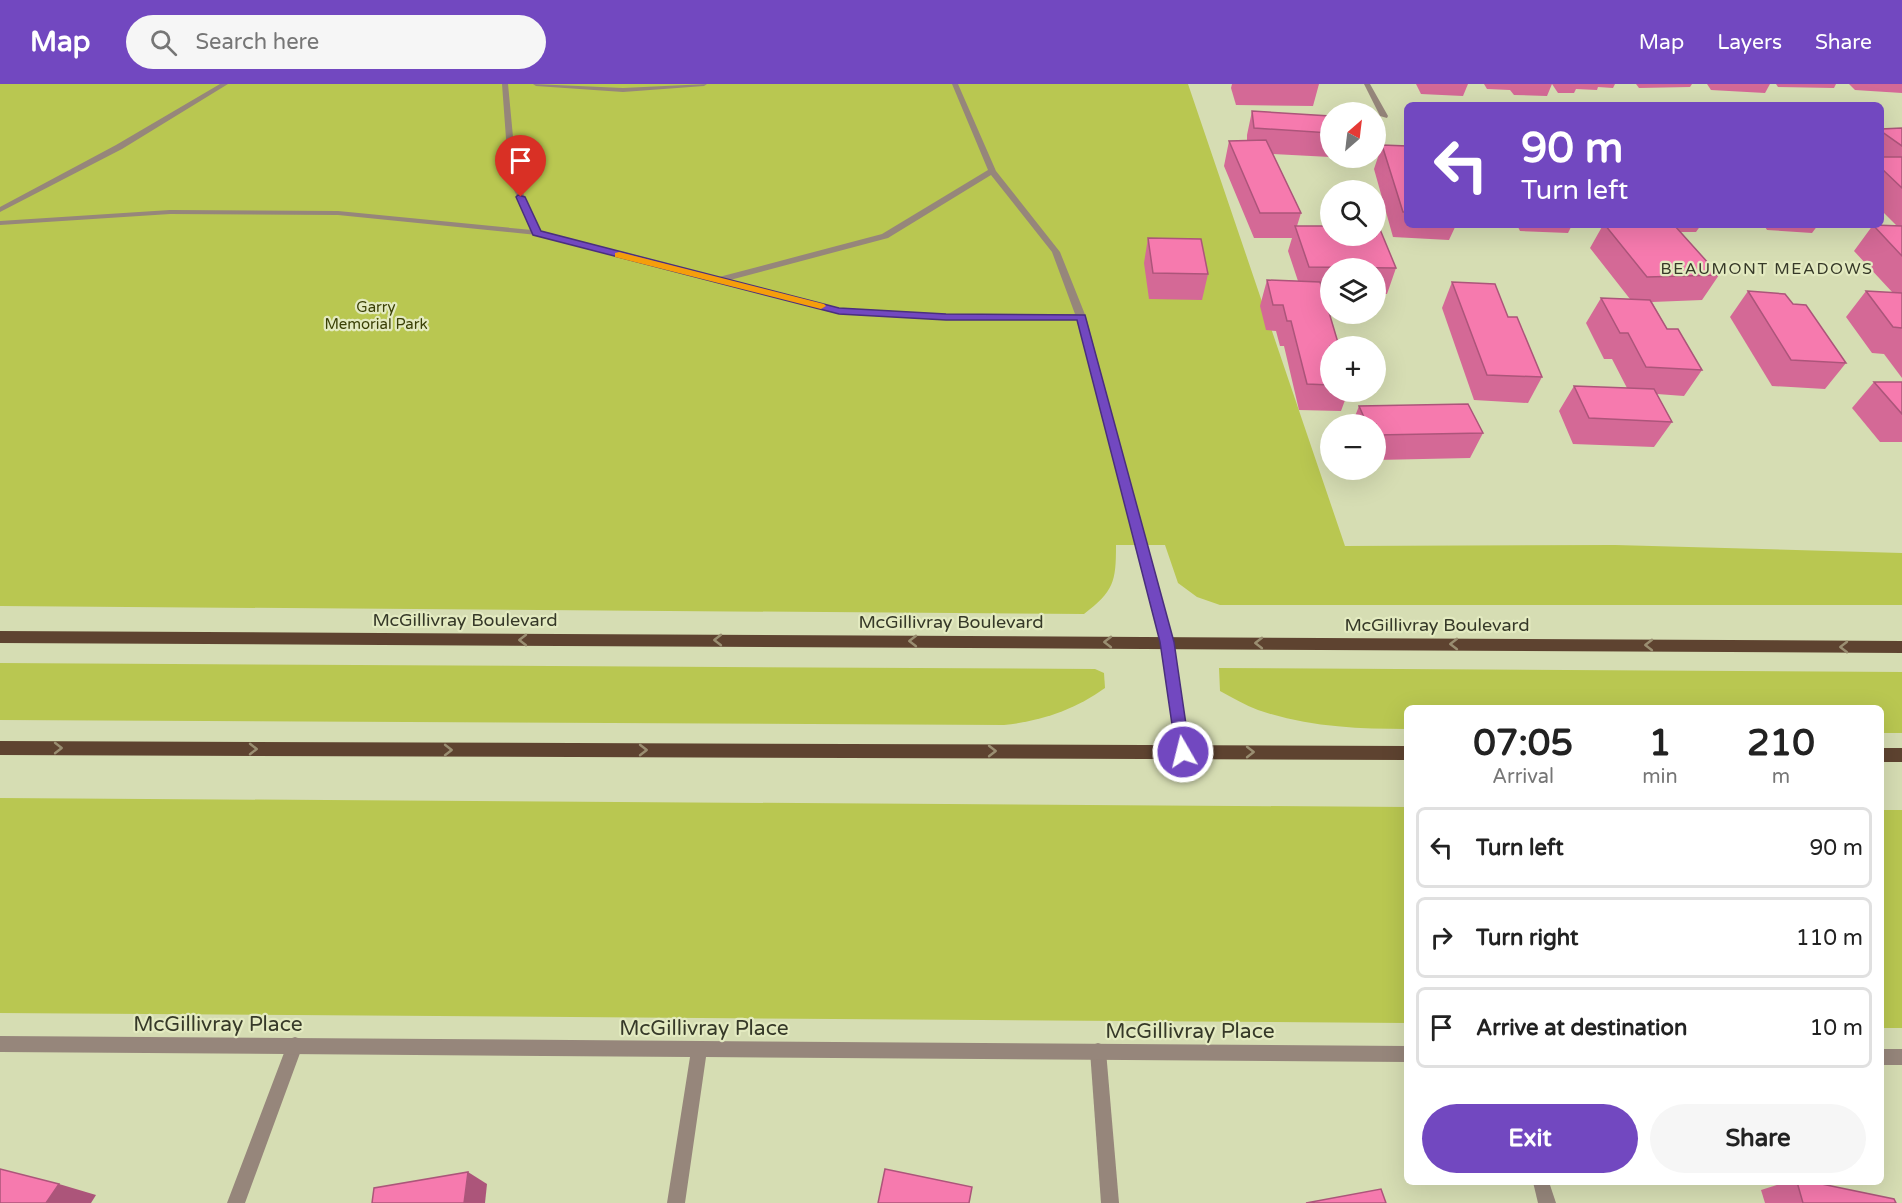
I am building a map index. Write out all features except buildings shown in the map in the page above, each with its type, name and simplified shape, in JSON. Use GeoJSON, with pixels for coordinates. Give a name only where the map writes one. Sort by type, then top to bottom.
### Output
{"type":"FeatureCollection","features":[{"type":"Feature","properties":{"kind":"main road","name":"McGillivray Boulevard"},"geometry":{"type":"LineString","coordinates":[[0,637],[1902,647]]}},
{"type":"Feature","properties":{"kind":"main road"},"geometry":{"type":"LineString","coordinates":[[0,748],[1404,753]]}},
{"type":"Feature","properties":{"kind":"main road"},"geometry":{"type":"LineString","coordinates":[[1884,755],[1902,755]]}},
{"type":"Feature","properties":{"kind":"street"},"geometry":{"type":"LineString","coordinates":[[0,210],[119,147],[225,84]]}},
{"type":"Feature","properties":{"kind":"street"},"geometry":{"type":"LineString","coordinates":[[505,84],[513,179],[537,233]]}},
{"type":"Feature","properties":{"kind":"street"},"geometry":{"type":"LineString","coordinates":[[536,84],[623,90],[704,84]]}},
{"type":"Feature","properties":{"kind":"street"},"geometry":{"type":"LineString","coordinates":[[955,84],[992,171],[1056,252],[1081,317],[1167,642],[1183,752]]}},
{"type":"Feature","properties":{"kind":"street"},"geometry":{"type":"LineString","coordinates":[[1367,84],[1377,102]]}},
{"type":"Feature","properties":{"kind":"street"},"geometry":{"type":"LineString","coordinates":[[717,280],[885,236],[992,171]]}},
{"type":"Feature","properties":{"kind":"street"},"geometry":{"type":"LineString","coordinates":[[0,223],[170,212],[338,213],[537,233],[839,311],[946,317],[1081,317]]}},
{"type":"Feature","properties":{"kind":"street","name":"McGillivray Place"},"geometry":{"type":"LineString","coordinates":[[0,1044],[1404,1054]]}},
{"type":"Feature","properties":{"kind":"street"},"geometry":{"type":"LineString","coordinates":[[236,1203],[295,1045]]}},
{"type":"Feature","properties":{"kind":"street"},"geometry":{"type":"LineString","coordinates":[[676,1203],[699,1049]]}},
{"type":"Feature","properties":{"kind":"street"},"geometry":{"type":"LineString","coordinates":[[1098,1051],[1110,1203]]}},
{"type":"Feature","properties":{"kind":"street"},"geometry":{"type":"LineString","coordinates":[[1884,1057],[1902,1057]]}},
{"type":"Feature","properties":{"kind":"street"},"geometry":{"type":"LineString","coordinates":[[1542,1185],[1547,1203]]}},
{"type":"Feature","properties":{"kind":"green space","name":"Garry Memorial Park"},"geometry":{"type":"Polygon","coordinates":[[[0,84],[1188,84],[1320,472],[1320,480],[1323,480],[1345,546],[1615,545],[1902,553],[1902,605],[1220,605],[1197,597],[1178,583],[1165,545],[1116,545],[1114,577],[1111,585],[1102,599],[1084,614],[0,606],[0,84]]]}},
{"type":"Feature","properties":{"kind":"green space"},"geometry":{"type":"Polygon","coordinates":[[[0,663],[1095,669],[1104,673],[1105,688],[1057,713],[1031,721],[1004,725],[0,720],[0,663]]]}},
{"type":"Feature","properties":{"kind":"green space"},"geometry":{"type":"Polygon","coordinates":[[[1219,668],[1902,672],[1902,733],[1884,733],[1884,705],[1404,705],[1404,729],[1332,726],[1276,716],[1258,710],[1220,691],[1219,668]]]}},
{"type":"Feature","properties":{"kind":"green space"},"geometry":{"type":"Polygon","coordinates":[[[0,798],[1404,807],[1404,1023],[0,1013],[0,798]]]}},
{"type":"Feature","properties":{"kind":"green space"},"geometry":{"type":"Polygon","coordinates":[[[1884,810],[1902,810],[1902,1028],[1884,1028],[1884,810]]]}},
{"type":"Feature","properties":{"kind":"slow traffic"},"geometry":{"type":"LineString","coordinates":[[619,255],[821,306]]}},
{"type":"Feature","properties":{"kind":"district","name":"BEAUMONT MEADOWS"},"geometry":{"type":"Point","coordinates":[1767,268]}},
{"type":"Feature","properties":{"kind":"route"},"geometry":{"type":"LineString","coordinates":[[521,197],[537,233],[839,311],[946,317],[1081,317],[1167,642],[1183,752]]}}]}
